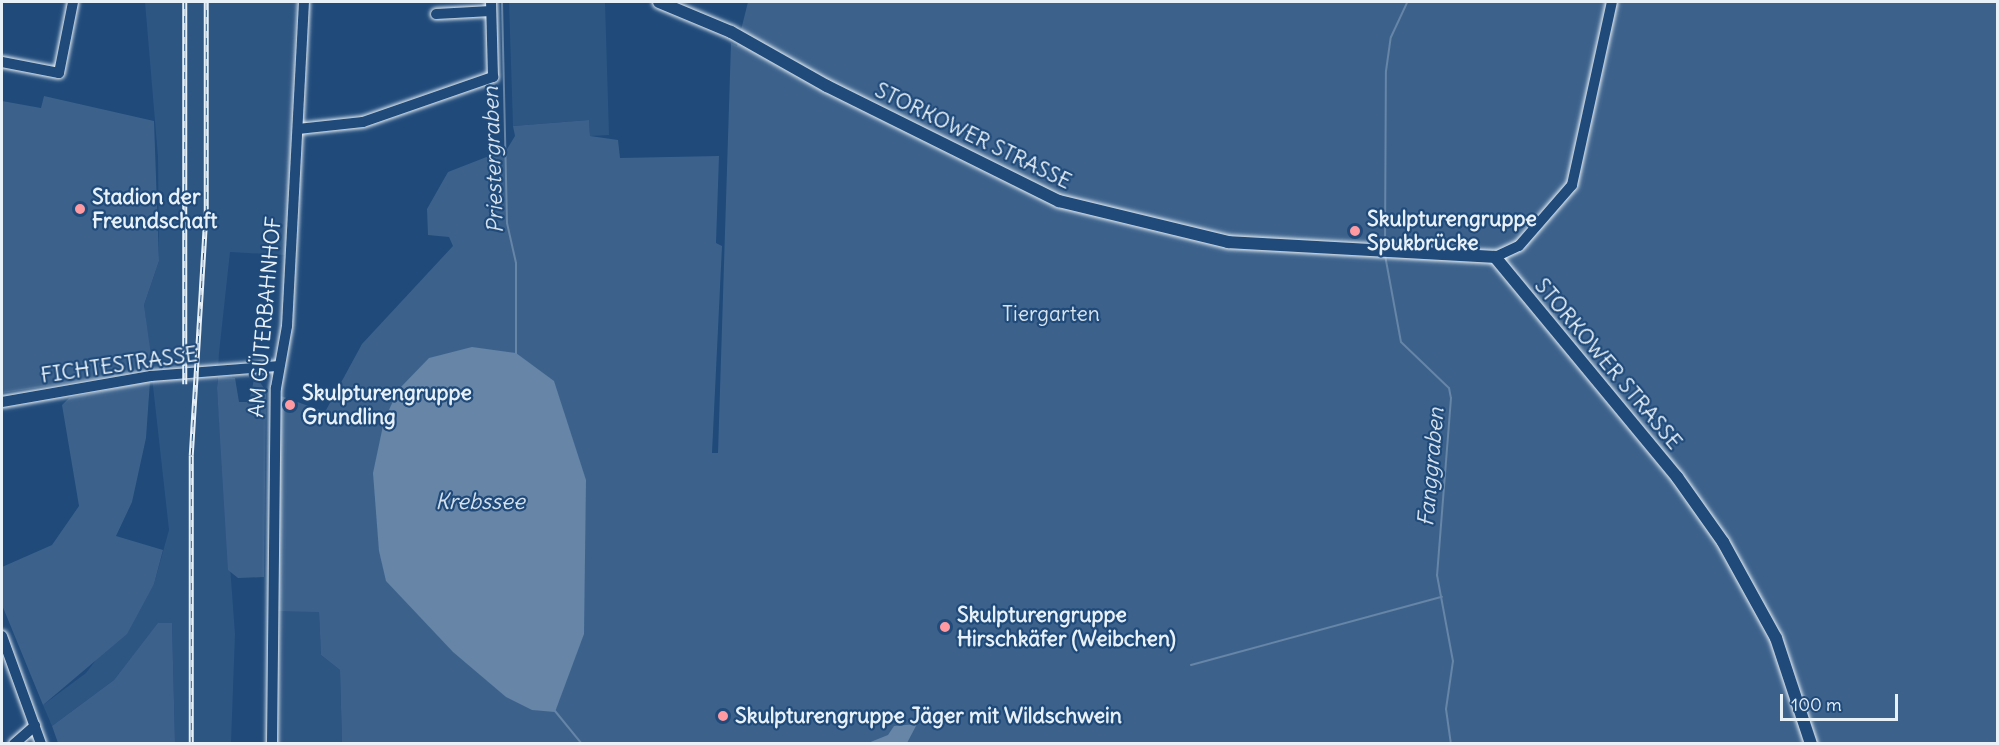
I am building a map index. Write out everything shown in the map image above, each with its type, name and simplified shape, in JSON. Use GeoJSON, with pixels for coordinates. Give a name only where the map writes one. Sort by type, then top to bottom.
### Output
{"type":"FeatureCollection","features":[{"type":"Feature","properties":{"kind":"main road","name":"STORKOWER STRASSE"},"geometry":{"type":"LineString","coordinates":[[659,2],[683,6],[1059,201],[1228,242],[1496,257],[1677,477],[1723,542],[1776,638],[1810,744]]}},
{"type":"Feature","properties":{"kind":"street"},"geometry":{"type":"LineString","coordinates":[[2,62],[59,73],[73,2]]}},
{"type":"Feature","properties":{"kind":"street","name":"AM GÜTERBAHNHOF"},"geometry":{"type":"LineString","coordinates":[[272,744],[277,366],[286,326],[304,2]]}},
{"type":"Feature","properties":{"kind":"street"},"geometry":{"type":"LineString","coordinates":[[1496,257],[1519,246],[1572,185],[1612,2]]}},
{"type":"Feature","properties":{"kind":"street"},"geometry":{"type":"LineString","coordinates":[[298,129],[363,122],[493,77],[491,6],[436,14]]}},
{"type":"Feature","properties":{"kind":"street","name":"FICHTESTRASSE"},"geometry":{"type":"LineString","coordinates":[[2,402],[151,376],[277,366]]}},
{"type":"Feature","properties":{"kind":"street"},"geometry":{"type":"LineString","coordinates":[[2,636],[41,744]]}},
{"type":"Feature","properties":{"kind":"street"},"geometry":{"type":"LineString","coordinates":[[14,744],[35,726]]}},
{"type":"Feature","properties":{"kind":"shaded area"},"geometry":{"type":"Polygon","coordinates":[[[145,2],[297,2],[285,255],[230,252],[219,353],[217,388],[235,634],[231,743],[175,743],[172,623],[158,624],[114,680],[52,726],[43,705],[86,673],[154,584],[169,530],[144,305],[159,261],[158,157],[145,2]]]}},
{"type":"Feature","properties":{"kind":"shaded area"},"geometry":{"type":"Polygon","coordinates":[[[509,2],[605,2],[609,135],[590,136],[589,120],[513,126],[509,2]]]}},
{"type":"Feature","properties":{"kind":"shaded area"},"geometry":{"type":"Polygon","coordinates":[[[278,611],[319,611],[321,655],[340,670],[342,743],[275,744],[278,611]]]}},
{"type":"Feature","properties":{"kind":"green space","name":"Tiergarten"},"geometry":{"type":"Polygon","coordinates":[[[748,2],[1997,2],[1997,743],[342,743],[340,670],[321,655],[319,612],[278,611],[281,396],[325,412],[362,344],[453,246],[449,237],[428,235],[427,209],[448,172],[507,149],[515,136],[513,126],[589,120],[590,136],[618,140],[620,158],[719,156],[716,243],[722,246],[712,453],[718,453],[731,43],[737,46],[748,2]]]}},
{"type":"Feature","properties":{"kind":"green space","name":"Stadion der Freundschaft"},"geometry":{"type":"Polygon","coordinates":[[[44,96],[154,121],[159,261],[144,305],[153,370],[2,393],[2,101],[41,108],[44,96]]]}},
{"type":"Feature","properties":{"kind":"green space"},"geometry":{"type":"Polygon","coordinates":[[[255,375],[266,391],[264,577],[238,578],[228,570],[217,388],[218,377],[235,378],[239,402],[249,402],[255,375]]]}},
{"type":"Feature","properties":{"kind":"green space"},"geometry":{"type":"Polygon","coordinates":[[[150,381],[146,438],[132,502],[116,536],[163,550],[154,584],[127,634],[43,705],[2,605],[2,567],[52,545],[79,506],[62,405],[69,398],[150,381]]]}},
{"type":"Feature","properties":{"kind":"green space"},"geometry":{"type":"Polygon","coordinates":[[[158,623],[172,623],[175,743],[58,743],[52,726],[114,680],[158,623]]]}},
{"type":"Feature","properties":{"kind":"water","name":"Krebssee"},"geometry":{"type":"Polygon","coordinates":[[[472,347],[516,353],[554,381],[586,480],[584,634],[555,712],[532,710],[506,697],[453,652],[386,581],[379,551],[373,473],[384,421],[398,390],[429,358],[472,347]]]}},
{"type":"Feature","properties":{"kind":"water"},"geometry":{"type":"Polygon","coordinates":[[[917,724],[907,743],[868,743],[888,735],[894,726],[917,724]]]}},
{"type":"Feature","properties":{"kind":"waterway","name":"Priestergraben"},"geometry":{"type":"LineString","coordinates":[[502,2],[507,223],[516,263],[516,354]]}},
{"type":"Feature","properties":{"kind":"waterway","name":"Fanggraben"},"geometry":{"type":"LineString","coordinates":[[1385,246],[1386,71],[1391,37],[1407,2]]}},
{"type":"Feature","properties":{"kind":"waterway","name":"Fanggraben"},"geometry":{"type":"LineString","coordinates":[[1385,255],[1401,342],[1449,388],[1451,398],[1437,575],[1453,661],[1446,709],[1451,744]]}},
{"type":"Feature","properties":{"kind":"waterway"},"geometry":{"type":"LineString","coordinates":[[1191,665],[1442,597]]}},
{"type":"Feature","properties":{"kind":"waterway"},"geometry":{"type":"LineString","coordinates":[[555,711],[582,744]]}},
{"type":"Feature","properties":{"kind":"railway"},"geometry":{"type":"LineString","coordinates":[[185,2],[185,384]]}},
{"type":"Feature","properties":{"kind":"railway"},"geometry":{"type":"LineString","coordinates":[[191,744],[191,455],[206,213],[206,2]]}},
{"type":"Feature","properties":{"kind":"place","name":"Stadion der Freundschaft"},"geometry":{"type":"Point","coordinates":[80,209]}},
{"type":"Feature","properties":{"kind":"place","name":"Skulpturengruppe Spukbrücke"},"geometry":{"type":"Point","coordinates":[1355,231]}},
{"type":"Feature","properties":{"kind":"place","name":"Skulpturengruppe Grundling"},"geometry":{"type":"Point","coordinates":[290,405]}},
{"type":"Feature","properties":{"kind":"place","name":"Skulpturengruppe Hirschkäfer (Weibchen)"},"geometry":{"type":"Point","coordinates":[945,627]}},
{"type":"Feature","properties":{"kind":"place","name":"Skulpturengruppe Jäger mit Wildschwein"},"geometry":{"type":"Point","coordinates":[723,716]}}]}
